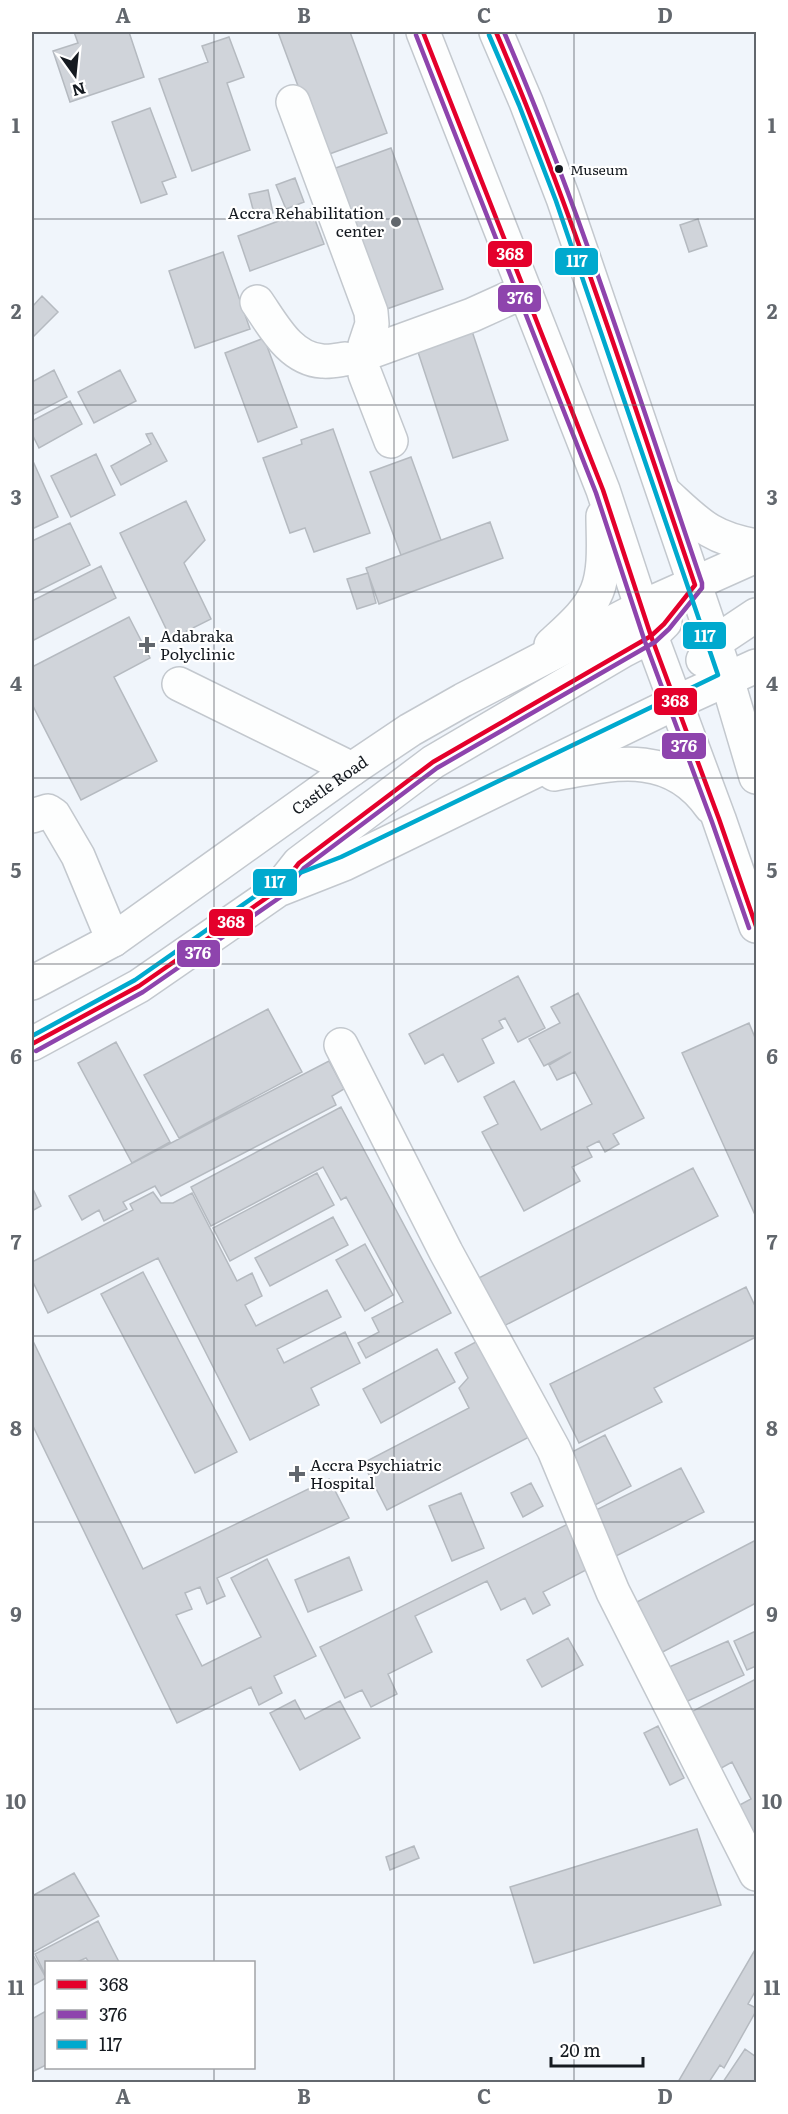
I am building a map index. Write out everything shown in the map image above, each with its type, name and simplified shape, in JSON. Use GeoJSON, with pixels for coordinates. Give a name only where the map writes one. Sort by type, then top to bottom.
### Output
{"type":"FeatureCollection","features":[{"type":"Feature","properties":{"kind":"main road"},"geometry":{"type":"LineString","coordinates":[[423,32],[603,490],[652,623],[677,702],[756,927]]}},
{"type":"Feature","properties":{"kind":"main road"},"geometry":{"type":"LineString","coordinates":[[496,32],[564,198],[662,490],[725,663],[756,777]]}},
{"type":"Feature","properties":{"kind":"main road"},"geometry":{"type":"LineString","coordinates":[[293,102],[371,312],[372,324],[362,357],[391,441]]}},
{"type":"Feature","properties":{"kind":"main road"},"geometry":{"type":"LineString","coordinates":[[257,302],[284,341],[298,353],[321,361],[362,357],[472,315],[525,291]]}},
{"type":"Feature","properties":{"kind":"main road"},"geometry":{"type":"LineString","coordinates":[[524,670],[573,625],[597,590],[604,546],[603,490]]}},
{"type":"Feature","properties":{"kind":"main road"},"geometry":{"type":"LineString","coordinates":[[662,490],[706,530],[732,542],[756,546]]}},
{"type":"Feature","properties":{"kind":"main road","name":"Castle Road"},"geometry":{"type":"LineString","coordinates":[[32,982],[113,940],[410,730],[463,700],[524,670],[652,623],[695,585],[756,556]]}},
{"type":"Feature","properties":{"kind":"main road"},"geometry":{"type":"LineString","coordinates":[[32,1044],[139,986],[278,890],[344,864],[677,702],[725,663],[756,615]]}},
{"type":"Feature","properties":{"kind":"main road"},"geometry":{"type":"LineString","coordinates":[[652,623],[725,663]]}},
{"type":"Feature","properties":{"kind":"main road"},"geometry":{"type":"LineString","coordinates":[[278,890],[299,863],[433,762],[624,650],[652,623]]}},
{"type":"Feature","properties":{"kind":"main road"},"geometry":{"type":"LineString","coordinates":[[179,684],[352,769]]}},
{"type":"Feature","properties":{"kind":"main road"},"geometry":{"type":"LineString","coordinates":[[756,718],[753,732],[756,768]]}},
{"type":"Feature","properties":{"kind":"main road"},"geometry":{"type":"LineString","coordinates":[[517,780],[615,764],[665,768],[689,782],[706,800],[719,819]]}},
{"type":"Feature","properties":{"kind":"main road"},"geometry":{"type":"LineString","coordinates":[[32,816],[48,811],[54,814],[78,856],[113,940]]}},
{"type":"Feature","properties":{"kind":"main road"},"geometry":{"type":"LineString","coordinates":[[341,1045],[446,1252],[554,1450],[613,1592],[756,1874]]}},
{"type":"Feature","properties":{"kind":"building"},"geometry":{"type":"Polygon","coordinates":[[[74,32],[129,32],[144,77],[70,102],[53,51],[78,43],[74,32]]]}},
{"type":"Feature","properties":{"kind":"building"},"geometry":{"type":"Polygon","coordinates":[[[278,32],[350,32],[387,133],[324,156],[278,32]]]}},
{"type":"Feature","properties":{"kind":"building"},"geometry":{"type":"Polygon","coordinates":[[[229,37],[244,77],[227,83],[250,150],[192,171],[159,79],[208,62],[202,46],[229,37]]]}},
{"type":"Feature","properties":{"kind":"building"},"geometry":{"type":"Polygon","coordinates":[[[150,108],[176,177],[162,182],[167,194],[141,203],[112,122],[150,108]]]}},
{"type":"Feature","properties":{"kind":"building"},"geometry":{"type":"Polygon","coordinates":[[[391,148],[443,289],[384,310],[333,169],[391,148]]]}},
{"type":"Feature","properties":{"kind":"building"},"geometry":{"type":"Polygon","coordinates":[[[295,178],[304,202],[286,209],[276,185],[295,178]]]}},
{"type":"Feature","properties":{"kind":"building"},"geometry":{"type":"Polygon","coordinates":[[[268,190],[273,213],[255,217],[249,194],[268,190]]]}},
{"type":"Feature","properties":{"kind":"building"},"geometry":{"type":"Polygon","coordinates":[[[311,209],[324,244],[250,271],[238,236],[311,209]]]}},
{"type":"Feature","properties":{"kind":"building"},"geometry":{"type":"Polygon","coordinates":[[[698,219],[707,246],[689,252],[680,225],[698,219]]]}},
{"type":"Feature","properties":{"kind":"building"},"geometry":{"type":"Polygon","coordinates":[[[223,252],[250,329],[195,348],[169,271],[223,252]]]}},
{"type":"Feature","properties":{"kind":"building"},"geometry":{"type":"Polygon","coordinates":[[[42,296],[58,312],[32,338],[32,307],[42,296]]]}},
{"type":"Feature","properties":{"kind":"building"},"geometry":{"type":"Polygon","coordinates":[[[470,325],[508,440],[453,458],[415,343],[470,325]]]}},
{"type":"Feature","properties":{"kind":"building"},"geometry":{"type":"Polygon","coordinates":[[[264,338],[297,427],[258,442],[225,353],[264,338]]]}},
{"type":"Feature","properties":{"kind":"building"},"geometry":{"type":"Polygon","coordinates":[[[54,370],[67,397],[32,415],[32,382],[54,370]]]}},
{"type":"Feature","properties":{"kind":"building"},"geometry":{"type":"Polygon","coordinates":[[[120,370],[136,401],[94,423],[78,392],[120,370]]]}},
{"type":"Feature","properties":{"kind":"building"},"geometry":{"type":"Polygon","coordinates":[[[70,401],[82,424],[39,448],[32,434],[32,421],[70,401]]]}},
{"type":"Feature","properties":{"kind":"building"},"geometry":{"type":"Polygon","coordinates":[[[333,429],[370,533],[314,552],[305,528],[290,533],[263,458],[302,444],[301,440],[333,429]]]}},
{"type":"Feature","properties":{"kind":"building"},"geometry":{"type":"Polygon","coordinates":[[[152,433],[167,461],[121,485],[111,466],[151,444],[146,434],[152,433]]]}},
{"type":"Feature","properties":{"kind":"building"},"geometry":{"type":"Polygon","coordinates":[[[96,454],[115,495],[71,517],[51,476],[96,454]]]}},
{"type":"Feature","properties":{"kind":"building"},"geometry":{"type":"Polygon","coordinates":[[[411,457],[441,540],[401,555],[370,472],[411,457]]]}},
{"type":"Feature","properties":{"kind":"building"},"geometry":{"type":"Polygon","coordinates":[[[32,459],[58,517],[32,529],[32,459]]]}},
{"type":"Feature","properties":{"kind":"building"},"geometry":{"type":"Polygon","coordinates":[[[186,501],[205,540],[184,563],[211,619],[171,639],[120,533],[186,501]]]}},
{"type":"Feature","properties":{"kind":"building"},"geometry":{"type":"Polygon","coordinates":[[[490,522],[503,558],[379,604],[366,568],[490,522]]]}},
{"type":"Feature","properties":{"kind":"building"},"geometry":{"type":"Polygon","coordinates":[[[70,523],[90,565],[32,594],[32,541],[70,523]]]}},
{"type":"Feature","properties":{"kind":"building"},"geometry":{"type":"Polygon","coordinates":[[[101,566],[116,598],[32,641],[32,601],[101,566]]]}},
{"type":"Feature","properties":{"kind":"building"},"geometry":{"type":"Polygon","coordinates":[[[368,573],[376,603],[357,609],[347,579],[368,573]]]}},
{"type":"Feature","properties":{"kind":"building"},"geometry":{"type":"Polygon","coordinates":[[[129,617],[150,658],[114,677],[157,761],[81,800],[32,704],[32,667],[129,617]]]}},
{"type":"Feature","properties":{"kind":"building"},"geometry":{"type":"Polygon","coordinates":[[[518,976],[545,1028],[518,1042],[505,1018],[499,1021],[503,1028],[482,1039],[494,1063],[458,1082],[443,1054],[425,1064],[409,1034],[518,976]]]}},
{"type":"Feature","properties":{"kind":"building"},"geometry":{"type":"Polygon","coordinates":[[[578,993],[644,1118],[613,1134],[619,1144],[605,1152],[599,1141],[587,1147],[592,1157],[572,1167],[580,1181],[524,1211],[482,1132],[498,1124],[484,1097],[514,1081],[541,1130],[592,1104],[575,1072],[557,1080],[549,1065],[571,1052],[544,1066],[529,1039],[560,1023],[551,1007],[578,993]]]}},
{"type":"Feature","properties":{"kind":"building"},"geometry":{"type":"Polygon","coordinates":[[[268,1009],[302,1072],[179,1138],[144,1075],[268,1009]]]}},
{"type":"Feature","properties":{"kind":"building"},"geometry":{"type":"Polygon","coordinates":[[[749,1023],[756,1040],[756,1217],[682,1053],[749,1023]]]}},
{"type":"Feature","properties":{"kind":"building"},"geometry":{"type":"Polygon","coordinates":[[[116,1042],[170,1142],[132,1163],[78,1063],[116,1042]]]}},
{"type":"Feature","properties":{"kind":"building"},"geometry":{"type":"Polygon","coordinates":[[[329,1061],[344,1089],[332,1096],[336,1105],[161,1196],[155,1186],[123,1202],[127,1209],[104,1221],[99,1210],[82,1220],[69,1196],[329,1061]]]}},
{"type":"Feature","properties":{"kind":"building"},"geometry":{"type":"Polygon","coordinates":[[[341,1107],[451,1313],[366,1358],[358,1343],[379,1332],[372,1318],[403,1302],[346,1197],[341,1200],[323,1167],[211,1226],[191,1187],[341,1107]]]}},
{"type":"Feature","properties":{"kind":"building"},"geometry":{"type":"Polygon","coordinates":[[[693,1168],[718,1216],[492,1332],[467,1284],[693,1168]]]}},
{"type":"Feature","properties":{"kind":"building"},"geometry":{"type":"Polygon","coordinates":[[[317,1173],[334,1205],[230,1261],[213,1228],[317,1173]]]}},
{"type":"Feature","properties":{"kind":"building"},"geometry":{"type":"Polygon","coordinates":[[[32,1187],[41,1206],[32,1211],[32,1187]]]}},
{"type":"Feature","properties":{"kind":"building"},"geometry":{"type":"Polygon","coordinates":[[[153,1192],[161,1203],[173,1203],[192,1193],[237,1281],[252,1273],[262,1296],[245,1305],[256,1326],[327,1290],[341,1317],[277,1349],[284,1363],[345,1332],[360,1363],[311,1388],[319,1405],[250,1440],[158,1258],[48,1313],[32,1280],[32,1262],[133,1210],[130,1204],[153,1192]]]}},
{"type":"Feature","properties":{"kind":"building"},"geometry":{"type":"Polygon","coordinates":[[[333,1217],[348,1245],[270,1286],[255,1258],[333,1217]]]}},
{"type":"Feature","properties":{"kind":"building"},"geometry":{"type":"Polygon","coordinates":[[[365,1244],[393,1295],[365,1311],[336,1260],[365,1244]]]}},
{"type":"Feature","properties":{"kind":"building"},"geometry":{"type":"Polygon","coordinates":[[[143,1272],[237,1452],[195,1473],[101,1294],[143,1272]]]}},
{"type":"Feature","properties":{"kind":"building"},"geometry":{"type":"Polygon","coordinates":[[[746,1287],[756,1308],[756,1337],[654,1388],[662,1402],[579,1443],[550,1384],[746,1287]]]}},
{"type":"Feature","properties":{"kind":"building"},"geometry":{"type":"Polygon","coordinates":[[[487,1336],[537,1433],[387,1510],[363,1463],[469,1408],[459,1388],[468,1378],[455,1353],[487,1336]]]}},
{"type":"Feature","properties":{"kind":"building"},"geometry":{"type":"Polygon","coordinates":[[[32,1339],[143,1569],[329,1479],[349,1518],[217,1578],[225,1596],[207,1604],[200,1587],[185,1593],[192,1609],[176,1615],[202,1666],[261,1637],[231,1578],[267,1559],[316,1656],[274,1676],[282,1693],[259,1705],[251,1687],[177,1723],[32,1424],[32,1339]]]}},
{"type":"Feature","properties":{"kind":"building"},"geometry":{"type":"Polygon","coordinates":[[[437,1349],[455,1382],[381,1423],[363,1389],[437,1349]]]}},
{"type":"Feature","properties":{"kind":"building"},"geometry":{"type":"Polygon","coordinates":[[[605,1435],[631,1486],[595,1505],[568,1454],[605,1435]]]}},
{"type":"Feature","properties":{"kind":"building"},"geometry":{"type":"Polygon","coordinates":[[[681,1468],[704,1512],[612,1558],[590,1513],[681,1468]]]}},
{"type":"Feature","properties":{"kind":"building"},"geometry":{"type":"Polygon","coordinates":[[[531,1483],[543,1506],[523,1517],[511,1493],[531,1483]]]}},
{"type":"Feature","properties":{"kind":"building"},"geometry":{"type":"Polygon","coordinates":[[[461,1493],[484,1548],[452,1561],[429,1506],[461,1493]]]}},
{"type":"Feature","properties":{"kind":"building"},"geometry":{"type":"Polygon","coordinates":[[[570,1523],[592,1567],[543,1592],[550,1605],[533,1614],[525,1598],[501,1610],[487,1581],[415,1616],[432,1652],[388,1674],[397,1694],[371,1707],[362,1690],[345,1698],[320,1647],[570,1523]]]}},
{"type":"Feature","properties":{"kind":"building"},"geometry":{"type":"Polygon","coordinates":[[[756,1540],[756,1603],[657,1655],[631,1605],[756,1540]]]}},
{"type":"Feature","properties":{"kind":"building"},"geometry":{"type":"Polygon","coordinates":[[[349,1557],[362,1590],[308,1612],[295,1580],[349,1557]]]}},
{"type":"Feature","properties":{"kind":"building"},"geometry":{"type":"Polygon","coordinates":[[[756,1631],[756,1666],[747,1670],[734,1641],[756,1631]]]}},
{"type":"Feature","properties":{"kind":"building"},"geometry":{"type":"Polygon","coordinates":[[[568,1638],[583,1665],[542,1687],[527,1660],[568,1638]]]}},
{"type":"Feature","properties":{"kind":"building"},"geometry":{"type":"Polygon","coordinates":[[[728,1641],[744,1675],[677,1706],[660,1671],[728,1641]]]}},
{"type":"Feature","properties":{"kind":"building"},"geometry":{"type":"Polygon","coordinates":[[[756,1679],[756,1844],[734,1808],[751,1799],[732,1762],[716,1771],[687,1714],[756,1679]]]}},
{"type":"Feature","properties":{"kind":"building"},"geometry":{"type":"Polygon","coordinates":[[[295,1700],[305,1719],[340,1701],[360,1738],[300,1770],[270,1713],[295,1700]]]}},
{"type":"Feature","properties":{"kind":"building"},"geometry":{"type":"Polygon","coordinates":[[[658,1726],[684,1778],[670,1785],[644,1733],[658,1726]]]}},
{"type":"Feature","properties":{"kind":"building"},"geometry":{"type":"Polygon","coordinates":[[[697,1829],[721,1905],[534,1963],[510,1887],[697,1829]]]}},
{"type":"Feature","properties":{"kind":"building"},"geometry":{"type":"Polygon","coordinates":[[[414,1846],[419,1858],[390,1870],[386,1857],[414,1846]]]}},
{"type":"Feature","properties":{"kind":"building"},"geometry":{"type":"Polygon","coordinates":[[[74,1873],[99,1916],[32,1953],[32,1896],[74,1873]]]}},
{"type":"Feature","properties":{"kind":"building"},"geometry":{"type":"Polygon","coordinates":[[[98,1921],[118,1961],[88,1961],[86,1958],[79,1961],[45,1961],[45,1974],[35,1954],[98,1921]]]}},
{"type":"Feature","properties":{"kind":"building"},"geometry":{"type":"Polygon","coordinates":[[[756,1948],[756,1990],[748,2004],[756,2008],[756,2011],[724,2068],[720,2065],[709,2082],[678,2082],[756,1948]]]}},
{"type":"Feature","properties":{"kind":"building"},"geometry":{"type":"Polygon","coordinates":[[[32,1953],[45,1979],[32,1986],[32,1953]]]}},
{"type":"Feature","properties":{"kind":"building"},"geometry":{"type":"Polygon","coordinates":[[[45,2012],[45,2066],[32,2072],[32,2019],[45,2012]]]}},
{"type":"Feature","properties":{"kind":"building"},"geometry":{"type":"Polygon","coordinates":[[[745,2049],[756,2057],[756,2082],[723,2082],[745,2049]]]}},
{"type":"Feature","properties":{"kind":"transit line","name":"368"},"geometry":{"type":"LineString","coordinates":[[423,32],[603,490],[651,636],[756,926]]}},
{"type":"Feature","properties":{"kind":"transit line","name":"368"},"geometry":{"type":"LineString","coordinates":[[32,1044],[139,986],[278,890],[299,863],[433,762],[651,636],[664,624],[695,585],[576,237],[496,32]]}},
{"type":"Feature","properties":{"kind":"transit line","name":"376"},"geometry":{"type":"LineString","coordinates":[[36,1051],[143,992],[282,896],[304,868],[437,768],[655,642],[669,629],[702,588],[584,236],[504,32]]}},
{"type":"Feature","properties":{"kind":"transit line","name":"376"},"geometry":{"type":"LineString","coordinates":[[416,35],[596,493],[644,639],[749,928]]}},
{"type":"Feature","properties":{"kind":"transit line","name":"117"},"geometry":{"type":"LineString","coordinates":[[32,1036],[135,980],[274,883],[341,857],[718,675],[556,201],[489,35]]}},
{"type":"Feature","properties":{"kind":"place","name":"Museum"},"geometry":{"type":"Point","coordinates":[559,169]}},
{"type":"Feature","properties":{"kind":"place","name":"Accra Rehabilitation center"},"geometry":{"type":"Point","coordinates":[396,222]}},
{"type":"Feature","properties":{"kind":"place","name":"Adabraka Polyclinic"},"geometry":{"type":"Point","coordinates":[147,645]}},
{"type":"Feature","properties":{"kind":"place","name":"Accra Psychiatric Hospital"},"geometry":{"type":"Point","coordinates":[297,1474]}}]}
